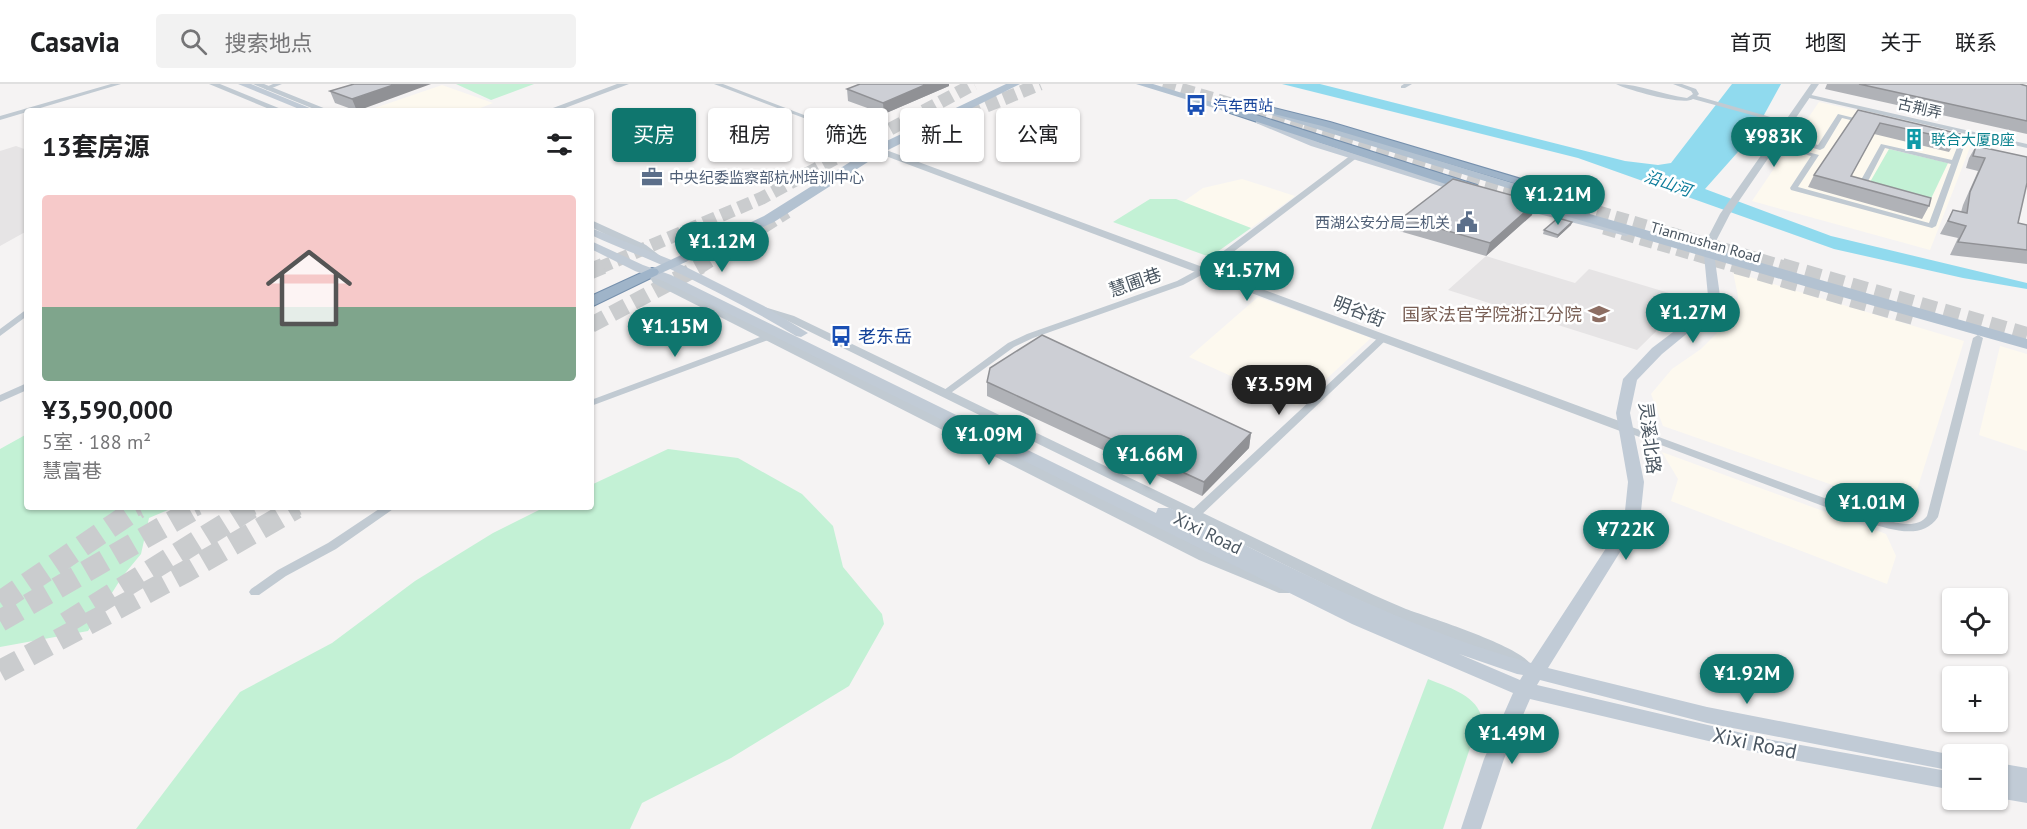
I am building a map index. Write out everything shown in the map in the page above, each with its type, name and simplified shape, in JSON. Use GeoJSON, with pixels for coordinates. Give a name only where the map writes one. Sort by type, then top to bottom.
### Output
{"type":"FeatureCollection","features":[{"type":"Feature","properties":{"kind":"highway"},"geometry":{"type":"LineString","coordinates":[[1250,105],[1346,130],[1569,195]]}},
{"type":"Feature","properties":{"kind":"highway"},"geometry":{"type":"LineString","coordinates":[[1234,111],[1480,193]]}},
{"type":"Feature","properties":{"kind":"highway"},"geometry":{"type":"LineString","coordinates":[[594,288],[655,266]]}},
{"type":"Feature","properties":{"kind":"highway"},"geometry":{"type":"LineString","coordinates":[[594,300],[655,266]]}},
{"type":"Feature","properties":{"kind":"main road"},"geometry":{"type":"LineString","coordinates":[[230,84],[291,108]]}},
{"type":"Feature","properties":{"kind":"main road"},"geometry":{"type":"LineString","coordinates":[[243,84],[304,108]]}},
{"type":"Feature","properties":{"kind":"main road"},"geometry":{"type":"LineString","coordinates":[[888,139],[998,84]]}},
{"type":"Feature","properties":{"kind":"main road"},"geometry":{"type":"LineString","coordinates":[[888,140],[1015,84]]}},
{"type":"Feature","properties":{"kind":"main road","name":"Tianmushan Road"},"geometry":{"type":"LineString","coordinates":[[1141,84],[1655,240]]}},
{"type":"Feature","properties":{"kind":"main road","name":"Tianmushan Road"},"geometry":{"type":"LineString","coordinates":[[1179,84],[1710,249],[1744,263],[1929,318],[2026,343]]}},
{"type":"Feature","properties":{"kind":"main road","name":"Tianmushan Road"},"geometry":{"type":"LineString","coordinates":[[1234,111],[1354,157],[1480,193]]}},
{"type":"Feature","properties":{"kind":"main road"},"geometry":{"type":"LineString","coordinates":[[655,266],[770,219],[852,162]]}},
{"type":"Feature","properties":{"kind":"main road","name":"Tianmushan Road"},"geometry":{"type":"LineString","coordinates":[[1499,201],[1655,240],[1710,249]]}},
{"type":"Feature","properties":{"kind":"main road","name":"Xixi Road"},"geometry":{"type":"LineString","coordinates":[[594,232],[631,250],[655,266],[1358,620],[1524,690],[1772,748],[1942,779]]}},
{"type":"Feature","properties":{"kind":"main road","name":"Xixi Road"},"geometry":{"type":"LineString","coordinates":[[594,245],[655,266],[760,309],[830,348],[1340,598],[1463,649],[1536,672],[1747,724],[1942,761]]}},
{"type":"Feature","properties":{"kind":"main road"},"geometry":{"type":"LineString","coordinates":[[1710,249],[1978,338],[2026,343]]}},
{"type":"Feature","properties":{"kind":"main road","name":"灵溪北路"},"geometry":{"type":"LineString","coordinates":[[1471,829],[1494,759],[1524,690],[1619,540],[1633,511],[1636,482],[1625,429],[1624,397],[1630,379],[1657,351],[1706,314],[1714,296],[1710,249]]}},
{"type":"Feature","properties":{"kind":"main road"},"geometry":{"type":"LineString","coordinates":[[2008,773],[2027,777]]}},
{"type":"Feature","properties":{"kind":"main road"},"geometry":{"type":"LineString","coordinates":[[2008,791],[2027,794]]}},
{"type":"Feature","properties":{"kind":"street"},"geometry":{"type":"LineString","coordinates":[[35,108],[118,84]]}},
{"type":"Feature","properties":{"kind":"street"},"geometry":{"type":"LineString","coordinates":[[213,84],[274,108]]}},
{"type":"Feature","properties":{"kind":"street"},"geometry":{"type":"LineString","coordinates":[[257,84],[319,108]]}},
{"type":"Feature","properties":{"kind":"street"},"geometry":{"type":"LineString","coordinates":[[267,88],[279,84]]}},
{"type":"Feature","properties":{"kind":"street"},"geometry":{"type":"LineString","coordinates":[[557,108],[625,84]]}},
{"type":"Feature","properties":{"kind":"street","name":"明谷街"},"geometry":{"type":"LineString","coordinates":[[717,84],[804,118]]}},
{"type":"Feature","properties":{"kind":"street"},"geometry":{"type":"LineString","coordinates":[[1619,84],[1671,98],[1689,100],[1696,94],[1694,90],[1676,84]]}},
{"type":"Feature","properties":{"kind":"street"},"geometry":{"type":"LineString","coordinates":[[1710,249],[1725,214],[1815,84]]}},
{"type":"Feature","properties":{"kind":"street","name":"古荆弄"},"geometry":{"type":"LineString","coordinates":[[1806,96],[2027,146]]}},
{"type":"Feature","properties":{"kind":"street"},"geometry":{"type":"LineString","coordinates":[[1692,97],[1788,123]]}},
{"type":"Feature","properties":{"kind":"street"},"geometry":{"type":"LineString","coordinates":[[0,118],[24,111]]}},
{"type":"Feature","properties":{"kind":"street"},"geometry":{"type":"LineString","coordinates":[[1878,112],[1874,123],[1840,115],[1794,188],[1932,226],[1962,144],[1929,136]]}},
{"type":"Feature","properties":{"kind":"street"},"geometry":{"type":"LineString","coordinates":[[1776,141],[1820,148]]}},
{"type":"Feature","properties":{"kind":"street"},"geometry":{"type":"LineString","coordinates":[[1776,141],[1815,155]]}},
{"type":"Feature","properties":{"kind":"street"},"geometry":{"type":"LineString","coordinates":[[1870,192],[1859,189],[1883,145],[1955,163]]}},
{"type":"Feature","properties":{"kind":"street","name":"明谷街"},"geometry":{"type":"LineString","coordinates":[[888,151],[1625,429]]}},
{"type":"Feature","properties":{"kind":"street","name":"慧圃巷"},"geometry":{"type":"LineString","coordinates":[[945,393],[1011,345],[1030,336],[1180,283],[1204,270],[1354,157]]}},
{"type":"Feature","properties":{"kind":"street"},"geometry":{"type":"LineString","coordinates":[[1926,207],[1938,210]]}},
{"type":"Feature","properties":{"kind":"street","name":"Xixi Road"},"geometry":{"type":"LineString","coordinates":[[594,224],[642,248],[655,266],[657,281],[1204,556],[1358,620]]}},
{"type":"Feature","properties":{"kind":"street","name":"Xixi Road"},"geometry":{"type":"LineString","coordinates":[[760,309],[790,318],[1398,612],[1502,652],[1536,672]]}},
{"type":"Feature","properties":{"kind":"street"},"geometry":{"type":"LineString","coordinates":[[0,333],[24,314]]}},
{"type":"Feature","properties":{"kind":"street"},"geometry":{"type":"LineString","coordinates":[[594,402],[768,337]]}},
{"type":"Feature","properties":{"kind":"street"},"geometry":{"type":"LineString","coordinates":[[1194,515],[1383,338]]}},
{"type":"Feature","properties":{"kind":"street"},"geometry":{"type":"LineString","coordinates":[[1625,429],[1872,520],[1913,528],[1927,524],[1932,517],[1978,338]]}},
{"type":"Feature","properties":{"kind":"street"},"geometry":{"type":"LineString","coordinates":[[0,399],[24,387]]}},
{"type":"Feature","properties":{"kind":"street"},"geometry":{"type":"LineString","coordinates":[[255,592],[282,573],[332,546],[386,510]]}},
{"type":"Feature","properties":{"kind":"shaded area"},"geometry":{"type":"Polygon","coordinates":[[[442,85],[493,103],[480,108],[375,108],[442,85]]]}},
{"type":"Feature","properties":{"kind":"shaded area"},"geometry":{"type":"Polygon","coordinates":[[[1819,102],[1974,137],[1930,250],[1752,201],[1819,102]]]}},
{"type":"Feature","properties":{"kind":"shaded area"},"geometry":{"type":"Polygon","coordinates":[[[16,146],[24,149],[24,233],[0,246],[0,151],[16,146]]]}},
{"type":"Feature","properties":{"kind":"shaded area"},"geometry":{"type":"Polygon","coordinates":[[[1242,179],[1295,196],[1251,228],[1183,202],[1203,188],[1242,179]]]}},
{"type":"Feature","properties":{"kind":"shaded area","name":"国家法官学院浙江分院"},"geometry":{"type":"Polygon","coordinates":[[[1486,256],[1575,283],[1589,269],[1689,299],[1637,350],[1448,290],[1486,256]]]}},
{"type":"Feature","properties":{"kind":"shaded area"},"geometry":{"type":"Polygon","coordinates":[[[1733,272],[1964,341],[1910,512],[1663,426],[1651,394],[1672,369],[1701,349],[1736,314],[1738,296],[1733,272]]]}},
{"type":"Feature","properties":{"kind":"shaded area"},"geometry":{"type":"Polygon","coordinates":[[[1258,297],[1371,338],[1297,406],[1189,357],[1258,297]]]}},
{"type":"Feature","properties":{"kind":"shaded area"},"geometry":{"type":"Polygon","coordinates":[[[2000,346],[2027,354],[2027,451],[1979,435],[2000,346]]]}},
{"type":"Feature","properties":{"kind":"shaded area"},"geometry":{"type":"Polygon","coordinates":[[[1662,452],[1886,534],[1896,556],[1887,584],[1671,501],[1678,479],[1662,452]]]}},
{"type":"Feature","properties":{"kind":"green space"},"geometry":{"type":"Polygon","coordinates":[[[456,84],[534,84],[491,100],[456,84]]]}},
{"type":"Feature","properties":{"kind":"green space"},"geometry":{"type":"Polygon","coordinates":[[[1889,149],[1948,163],[1928,205],[1866,189],[1889,149]]]}},
{"type":"Feature","properties":{"kind":"green space"},"geometry":{"type":"Polygon","coordinates":[[[1150,199],[1176,199],[1251,228],[1210,257],[1113,222],[1150,199]]]}},
{"type":"Feature","properties":{"kind":"green space"},"geometry":{"type":"Polygon","coordinates":[[[24,436],[24,510],[168,510],[149,518],[141,554],[122,577],[88,631],[0,647],[0,449],[24,436]]]}},
{"type":"Feature","properties":{"kind":"green space"},"geometry":{"type":"Polygon","coordinates":[[[668,449],[738,458],[802,494],[833,526],[843,567],[882,614],[884,624],[849,686],[731,758],[642,803],[630,829],[136,829],[240,692],[332,643],[415,581],[493,533],[539,510],[594,510],[594,484],[668,449]]]}},
{"type":"Feature","properties":{"kind":"green space"},"geometry":{"type":"Polygon","coordinates":[[[1428,679],[1466,696],[1481,715],[1443,829],[1371,829],[1428,679]]]}},
{"type":"Feature","properties":{"kind":"water","name":"沿山河"},"geometry":{"type":"Polygon","coordinates":[[[1282,84],[1320,84],[1625,161],[1658,165],[1671,163],[1732,84],[1781,84],[1753,135],[1705,189],[1831,236],[2027,283],[2027,289],[1963,278],[1834,249],[1578,158],[1282,84]]]}},
{"type":"Feature","properties":{"kind":"building"},"geometry":{"type":"Polygon","coordinates":[[[354,84],[396,84],[352,99],[330,91],[354,84]]]}},
{"type":"Feature","properties":{"kind":"building"},"geometry":{"type":"Polygon","coordinates":[[[860,84],[927,84],[883,103],[847,89],[860,84]]]}},
{"type":"Feature","properties":{"kind":"building"},"geometry":{"type":"Polygon","coordinates":[[[1859,84],[2020,84],[2027,86],[2027,121],[1859,84]]]}},
{"type":"Feature","properties":{"kind":"building"},"geometry":{"type":"Polygon","coordinates":[[[1858,110],[1960,134],[1956,140],[1880,123],[1851,176],[1931,198],[1929,206],[1814,175],[1858,110]]]}},
{"type":"Feature","properties":{"kind":"building"},"geometry":{"type":"Polygon","coordinates":[[[1976,146],[2027,157],[2027,183],[2018,223],[2027,225],[2027,250],[1958,242],[1966,226],[1948,221],[1953,210],[1967,213],[1970,192],[1985,158],[1973,156],[1976,146]]]}},
{"type":"Feature","properties":{"kind":"building","name":"西湖公安分局二机关"},"geometry":{"type":"Polygon","coordinates":[[[1453,179],[1536,202],[1490,243],[1402,218],[1453,179]]]}},
{"type":"Feature","properties":{"kind":"building"},"geometry":{"type":"Polygon","coordinates":[[[1558,218],[1572,222],[1558,235],[1544,230],[1558,218]]]}},
{"type":"Feature","properties":{"kind":"building"},"geometry":{"type":"Polygon","coordinates":[[[1042,335],[1251,433],[1204,482],[987,382],[990,368],[1042,335]]]}},
{"type":"Feature","properties":{"kind":"tunnel"},"geometry":{"type":"LineString","coordinates":[[599,268],[762,198],[974,84]]}},
{"type":"Feature","properties":{"kind":"tunnel"},"geometry":{"type":"LineString","coordinates":[[982,108],[1040,84]]}},
{"type":"Feature","properties":{"kind":"tunnel"},"geometry":{"type":"LineString","coordinates":[[1163,84],[1317,129]]}},
{"type":"Feature","properties":{"kind":"tunnel"},"geometry":{"type":"LineString","coordinates":[[1303,130],[1536,199]]}},
{"type":"Feature","properties":{"kind":"tunnel"},"geometry":{"type":"LineString","coordinates":[[1524,190],[1788,268]]}},
{"type":"Feature","properties":{"kind":"tunnel"},"geometry":{"type":"LineString","coordinates":[[699,268],[787,212]]}},
{"type":"Feature","properties":{"kind":"tunnel"},"geometry":{"type":"LineString","coordinates":[[1604,228],[1741,268]]}},
{"type":"Feature","properties":{"kind":"tunnel"},"geometry":{"type":"LineString","coordinates":[[594,270],[603,266]]}},
{"type":"Feature","properties":{"kind":"tunnel"},"geometry":{"type":"LineString","coordinates":[[594,323],[701,266]]}},
{"type":"Feature","properties":{"kind":"tunnel"},"geometry":{"type":"LineString","coordinates":[[1736,266],[1920,319]]}},
{"type":"Feature","properties":{"kind":"tunnel"},"geometry":{"type":"LineString","coordinates":[[1782,266],[2027,335]]}},
{"type":"Feature","properties":{"kind":"tunnel"},"geometry":{"type":"LineString","coordinates":[[0,602],[135,510]]}},
{"type":"Feature","properties":{"kind":"tunnel"},"geometry":{"type":"LineString","coordinates":[[0,621],[193,510]]}},
{"type":"Feature","properties":{"kind":"tunnel"},"geometry":{"type":"LineString","coordinates":[[66,623],[248,510]]}},
{"type":"Feature","properties":{"kind":"tunnel"},"geometry":{"type":"LineString","coordinates":[[0,671],[187,571],[293,510]]}},
{"type":"Feature","properties":{"kind":"place","name":"汽车西站"},"geometry":{"type":"Point","coordinates":[1196,105]}},
{"type":"Feature","properties":{"kind":"place","name":"联合大厦B座"},"geometry":{"type":"Point","coordinates":[1914,139]}},
{"type":"Feature","properties":{"kind":"place","name":"中央纪委监察部杭州培训中心"},"geometry":{"type":"Point","coordinates":[652,177]}},
{"type":"Feature","properties":{"kind":"place","name":"西湖公安分局二机关"},"geometry":{"type":"Point","coordinates":[1467,222]}},
{"type":"Feature","properties":{"kind":"place","name":"国家法官学院浙江分院"},"geometry":{"type":"Point","coordinates":[1599,314]}},
{"type":"Feature","properties":{"kind":"place","name":"老东岳"},"geometry":{"type":"Point","coordinates":[841,336]}}]}
